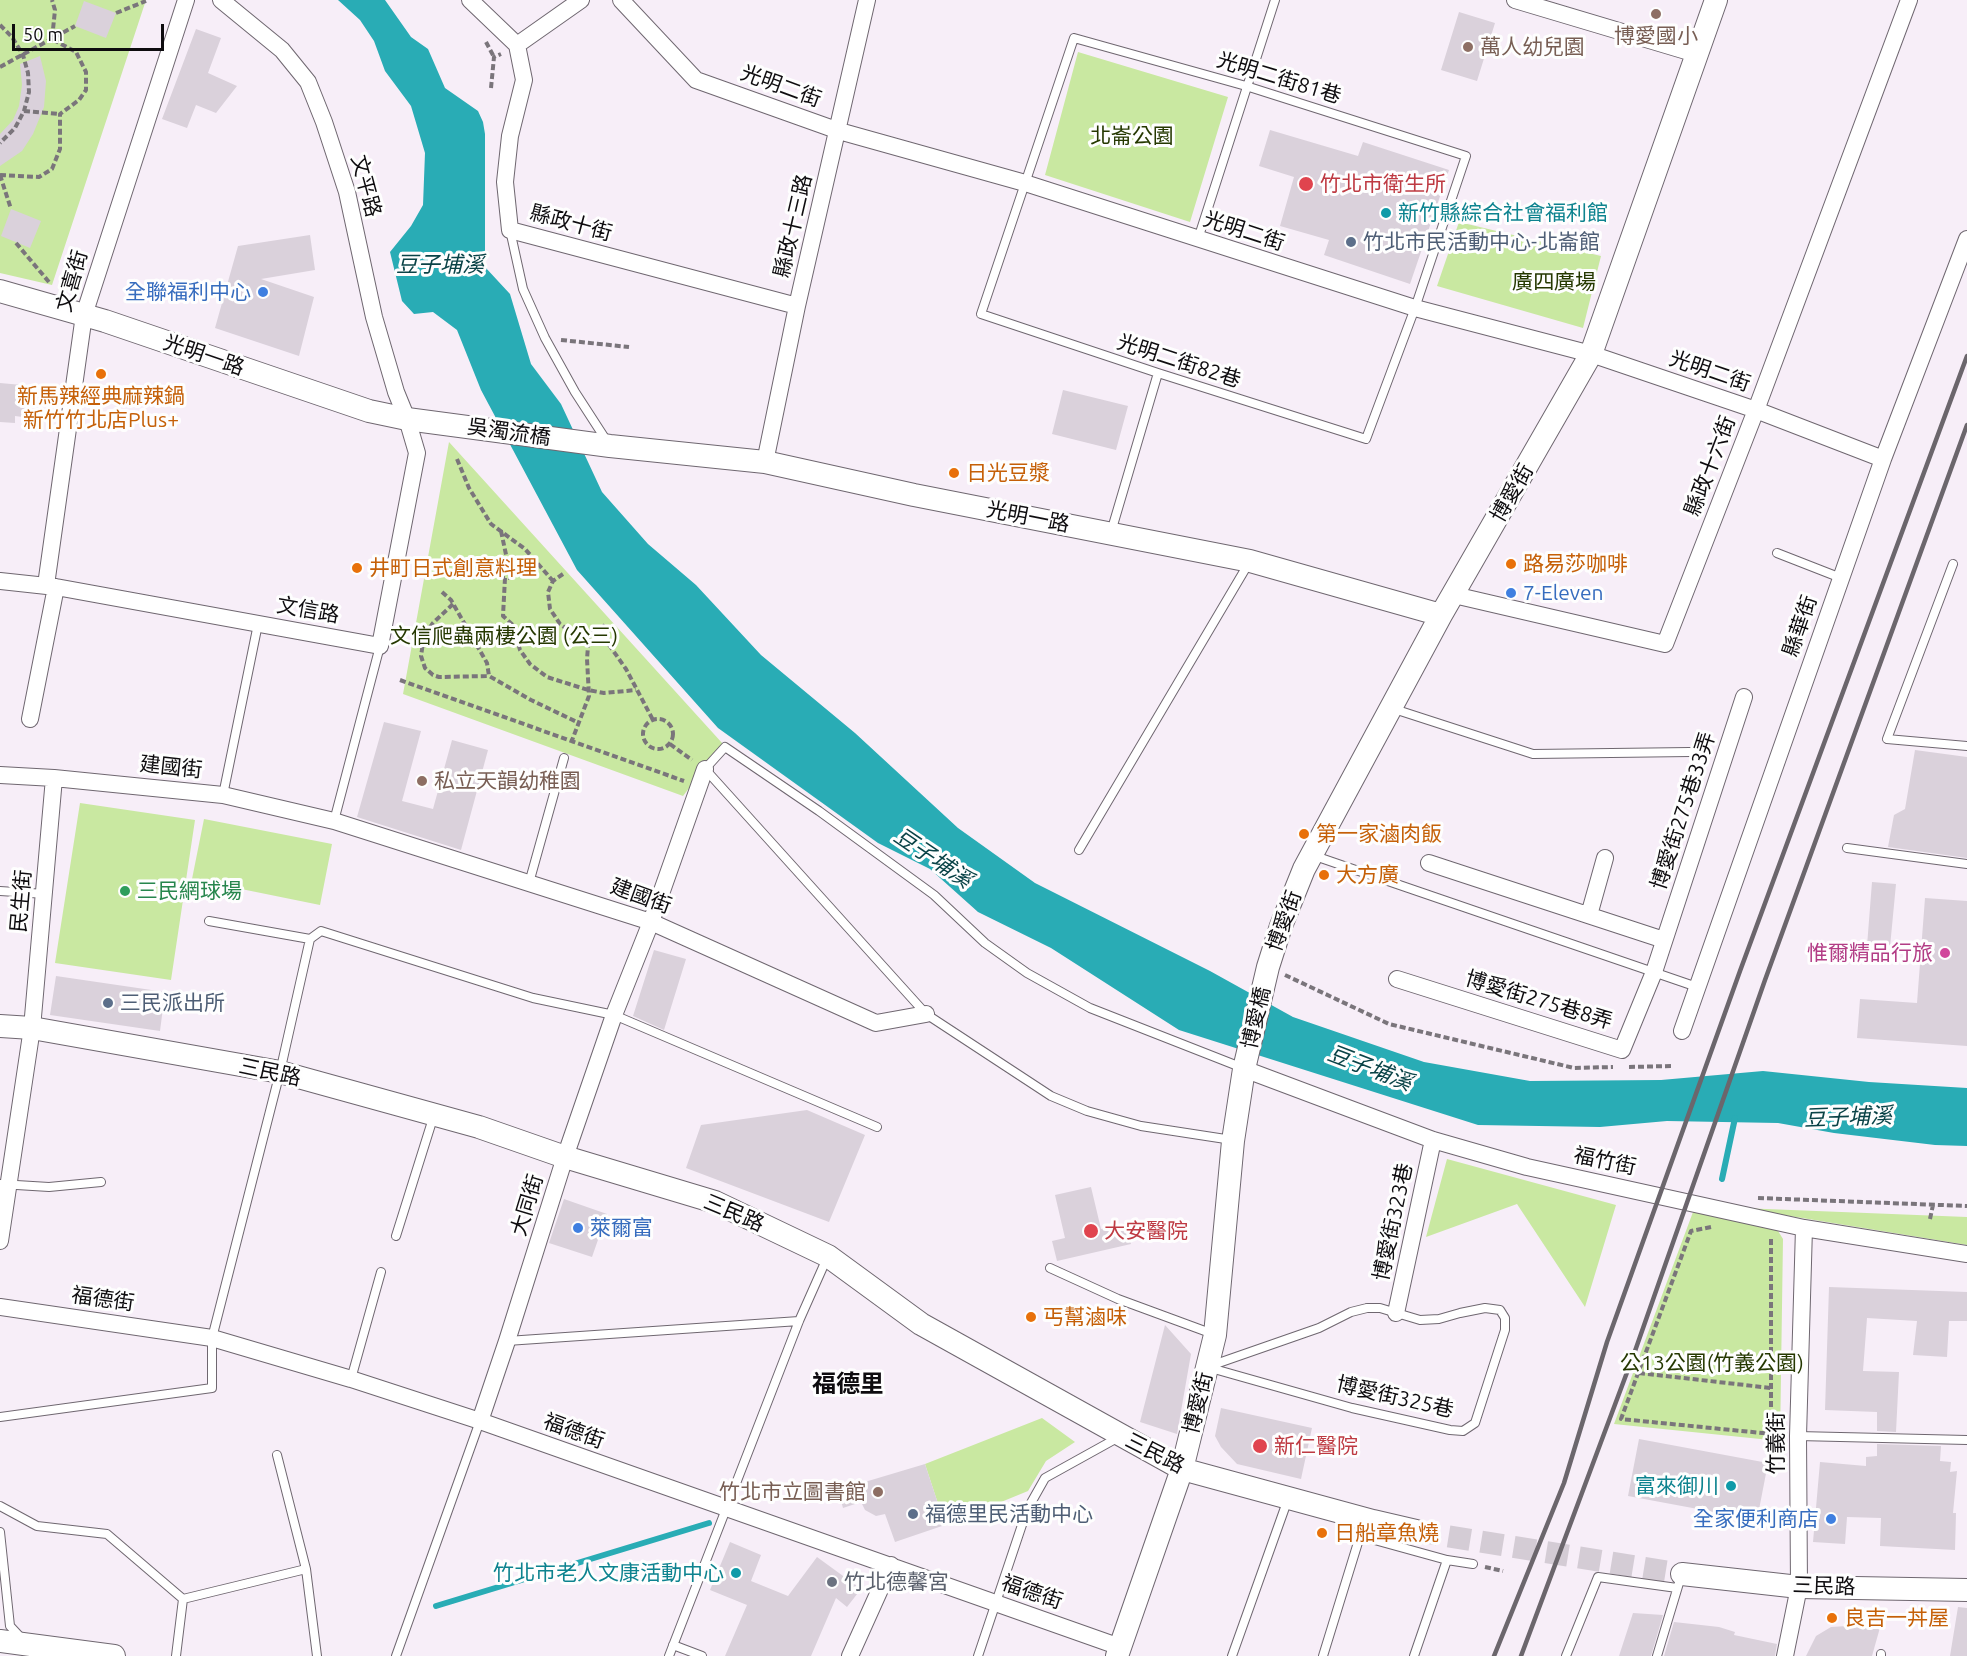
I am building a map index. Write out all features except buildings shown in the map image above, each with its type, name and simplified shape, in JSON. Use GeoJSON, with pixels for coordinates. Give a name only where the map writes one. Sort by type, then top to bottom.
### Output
{"type":"FeatureCollection","features":[{"type":"Feature","properties":{"kind":"street","name":"文喜街"},"geometry":{"type":"LineString","coordinates":[[30,719],[51,586],[84,315],[186,0]]}},
{"type":"Feature","properties":{"kind":"street","name":"文平路"},"geometry":{"type":"LineString","coordinates":[[221,0],[282,50],[308,82],[347,192],[374,317],[396,392],[407,419]]}},
{"type":"Feature","properties":{"kind":"street"},"geometry":{"type":"LineString","coordinates":[[470,0],[517,45],[581,0]]}},
{"type":"Feature","properties":{"kind":"street","name":"光明二街"},"geometry":{"type":"LineString","coordinates":[[621,0],[696,80],[838,131],[1025,183],[1415,308],[1591,354],[1756,410],[1883,459]]}},
{"type":"Feature","properties":{"kind":"street","name":"縣政十三路"},"geometry":{"type":"LineString","coordinates":[[765,462],[797,306],[867,0]]}},
{"type":"Feature","properties":{"kind":"street"},"geometry":{"type":"LineString","coordinates":[[1515,0],[1696,54]]}},
{"type":"Feature","properties":{"kind":"street","name":"博愛街"},"geometry":{"type":"LineString","coordinates":[[1268,967],[1281,926],[1312,855],[1441,615],[1591,354],[1716,0]]}},
{"type":"Feature","properties":{"kind":"street","name":"縣政十六街"},"geometry":{"type":"LineString","coordinates":[[1454,595],[1665,644],[1756,410],[1909,0]]}},
{"type":"Feature","properties":{"kind":"street","name":"縣政十街"},"geometry":{"type":"LineString","coordinates":[[517,45],[524,80],[510,136],[505,182],[510,230],[797,306]]}},
{"type":"Feature","properties":{"kind":"street","name":"縣華街"},"geometry":{"type":"LineString","coordinates":[[1682,1030],[1883,459],[1967,239]]}},
{"type":"Feature","properties":{"kind":"street","name":"光明一路"},"geometry":{"type":"LineString","coordinates":[[0,291],[84,315],[369,411],[407,419]]}},
{"type":"Feature","properties":{"kind":"street","name":"吳濁流橋"},"geometry":{"type":"LineString","coordinates":[[407,419],[610,446]]}},
{"type":"Feature","properties":{"kind":"street"},"geometry":{"type":"LineString","coordinates":[[380,646],[417,453],[407,419]]}},
{"type":"Feature","properties":{"kind":"street","name":"光明一路"},"geometry":{"type":"LineString","coordinates":[[610,446],[765,462],[914,495],[1250,561],[1441,615]]}},
{"type":"Feature","properties":{"kind":"street","name":"文信路"},"geometry":{"type":"LineString","coordinates":[[0,581],[51,586],[380,646]]}},
{"type":"Feature","properties":{"kind":"street","name":"博愛街275巷33弄"},"geometry":{"type":"LineString","coordinates":[[1654,972],[1744,697]]}},
{"type":"Feature","properties":{"kind":"street","name":"大同街"},"geometry":{"type":"LineString","coordinates":[[480,1421],[614,1015],[651,922],[705,769]]}},
{"type":"Feature","properties":{"kind":"street","name":"建國街"},"geometry":{"type":"LineString","coordinates":[[0,775],[54,778],[223,795],[334,821],[651,922],[876,1023],[926,1014]]}},
{"type":"Feature","properties":{"kind":"street","name":"民生街"},"geometry":{"type":"LineString","coordinates":[[0,1240],[4,1184],[32,1028],[54,778]]}},
{"type":"Feature","properties":{"kind":"street"},"geometry":{"type":"LineString","coordinates":[[1589,915],[1605,858]]}},
{"type":"Feature","properties":{"kind":"street"},"geometry":{"type":"LineString","coordinates":[[1429,863],[1664,940]]}},
{"type":"Feature","properties":{"kind":"street","name":"博愛橋"},"geometry":{"type":"LineString","coordinates":[[1244,1069],[1268,967]]}},
{"type":"Feature","properties":{"kind":"street","name":"博愛街275巷8弄"},"geometry":{"type":"LineString","coordinates":[[1397,979],[1622,1050],[1654,972]]}},
{"type":"Feature","properties":{"kind":"street","name":"三民路"},"geometry":{"type":"LineString","coordinates":[[0,1026],[32,1028],[280,1072],[434,1114],[715,1202],[828,1256],[921,1324],[1182,1469],[1289,1498],[1366,1529],[1416,1531]]}},
{"type":"Feature","properties":{"kind":"street","name":"博愛街"},"geometry":{"type":"LineString","coordinates":[[1118,1651],[1182,1469],[1215,1335],[1233,1141],[1244,1069]]}},
{"type":"Feature","properties":{"kind":"street","name":"福竹街"},"geometry":{"type":"LineString","coordinates":[[1244,1069],[1433,1140],[1527,1167],[1804,1228],[1967,1254]]}},
{"type":"Feature","properties":{"kind":"street","name":"博愛街323巷"},"geometry":{"type":"LineString","coordinates":[[1396,1313],[1433,1140]]}},
{"type":"Feature","properties":{"kind":"street","name":"竹義街"},"geometry":{"type":"LineString","coordinates":[[1785,1656],[1799,1587],[1798,1436],[1804,1228]]}},
{"type":"Feature","properties":{"kind":"street","name":"福德街"},"geometry":{"type":"LineString","coordinates":[[0,1307],[212,1338],[351,1380],[480,1421],[891,1565],[1118,1651]]}},
{"type":"Feature","properties":{"kind":"street"},"geometry":{"type":"LineString","coordinates":[[850,1656],[891,1565]]}},
{"type":"Feature","properties":{"kind":"street","name":"三民路"},"geometry":{"type":"LineString","coordinates":[[1680,1581],[1799,1587],[1967,1590]]}},
{"type":"Feature","properties":{"kind":"street"},"geometry":{"type":"LineString","coordinates":[[0,1641],[28,1651],[114,1656]]}},
{"type":"Feature","properties":{"kind":"lane"},"geometry":{"type":"LineString","coordinates":[[1198,240],[1275,0]]}},
{"type":"Feature","properties":{"kind":"lane","name":"光明二街81巷"},"geometry":{"type":"LineString","coordinates":[[1025,183],[1074,38],[1246,86],[1466,156],[1415,308]]}},
{"type":"Feature","properties":{"kind":"lane","name":"光明二街82巷"},"geometry":{"type":"LineString","coordinates":[[1025,183],[981,314],[1158,374],[1366,439],[1415,308]]}},
{"type":"Feature","properties":{"kind":"lane"},"geometry":{"type":"LineString","coordinates":[[510,230],[523,289],[545,338],[575,392],[610,446]]}},
{"type":"Feature","properties":{"kind":"lane"},"geometry":{"type":"LineString","coordinates":[[1111,533],[1158,374]]}},
{"type":"Feature","properties":{"kind":"lane"},"geometry":{"type":"LineString","coordinates":[[1777,553],[1841,578]]}},
{"type":"Feature","properties":{"kind":"lane"},"geometry":{"type":"LineString","coordinates":[[1079,850],[1250,561]]}},
{"type":"Feature","properties":{"kind":"lane"},"geometry":{"type":"LineString","coordinates":[[1953,564],[1887,739],[1967,746]]}},
{"type":"Feature","properties":{"kind":"lane"},"geometry":{"type":"LineString","coordinates":[[223,795],[258,624]]}},
{"type":"Feature","properties":{"kind":"lane"},"geometry":{"type":"LineString","coordinates":[[334,821],[380,646]]}},
{"type":"Feature","properties":{"kind":"lane"},"geometry":{"type":"LineString","coordinates":[[1391,708],[1533,754],[1690,752]]}},
{"type":"Feature","properties":{"kind":"lane"},"geometry":{"type":"LineString","coordinates":[[1233,1141],[1141,1126],[1087,1111],[1051,1096],[926,1014],[705,769],[725,747],[819,811],[934,895],[985,943],[1027,973],[1090,1008],[1244,1069]]}},
{"type":"Feature","properties":{"kind":"lane"},"geometry":{"type":"LineString","coordinates":[[529,883],[564,758]]}},
{"type":"Feature","properties":{"kind":"lane"},"geometry":{"type":"LineString","coordinates":[[1847,848],[1967,864]]}},
{"type":"Feature","properties":{"kind":"lane"},"geometry":{"type":"LineString","coordinates":[[1312,855],[1697,987]]}},
{"type":"Feature","properties":{"kind":"lane"},"geometry":{"type":"LineString","coordinates":[[0,891],[45,894]]}},
{"type":"Feature","properties":{"kind":"lane"},"geometry":{"type":"LineString","coordinates":[[209,921],[310,939]]}},
{"type":"Feature","properties":{"kind":"lane"},"geometry":{"type":"LineString","coordinates":[[0,1417],[212,1388],[212,1338],[280,1072],[310,939],[321,931],[533,998],[614,1015],[877,1127]]}},
{"type":"Feature","properties":{"kind":"lane"},"geometry":{"type":"LineString","coordinates":[[396,1236],[434,1114]]}},
{"type":"Feature","properties":{"kind":"lane"},"geometry":{"type":"LineString","coordinates":[[4,1184],[49,1187],[101,1182]]}},
{"type":"Feature","properties":{"kind":"lane"},"geometry":{"type":"LineString","coordinates":[[669,1656],[799,1322],[828,1256]]}},
{"type":"Feature","properties":{"kind":"lane"},"geometry":{"type":"LineString","coordinates":[[1050,1268],[1118,1299],[1215,1335]]}},
{"type":"Feature","properties":{"kind":"lane"},"geometry":{"type":"LineString","coordinates":[[351,1380],[381,1272]]}},
{"type":"Feature","properties":{"kind":"lane","name":"博愛街325巷"},"geometry":{"type":"LineString","coordinates":[[1373,1308],[1420,1320],[1439,1319],[1485,1308],[1500,1310],[1505,1318],[1505,1329],[1475,1423],[1463,1431],[1362,1410],[1207,1367],[1319,1328],[1351,1312],[1373,1308]]}},
{"type":"Feature","properties":{"kind":"lane"},"geometry":{"type":"LineString","coordinates":[[507,1341],[799,1322]]}},
{"type":"Feature","properties":{"kind":"lane","name":"大同街"},"geometry":{"type":"LineString","coordinates":[[396,1656],[480,1421]]}},
{"type":"Feature","properties":{"kind":"lane"},"geometry":{"type":"LineString","coordinates":[[978,1656],[1027,1510],[1045,1478],[1121,1436]]}},
{"type":"Feature","properties":{"kind":"lane"},"geometry":{"type":"LineString","coordinates":[[1798,1436],[1967,1440]]}},
{"type":"Feature","properties":{"kind":"lane"},"geometry":{"type":"LineString","coordinates":[[277,1455],[306,1569],[317,1656]]}},
{"type":"Feature","properties":{"kind":"lane"},"geometry":{"type":"LineString","coordinates":[[1232,1656],[1289,1498]]}},
{"type":"Feature","properties":{"kind":"lane"},"geometry":{"type":"LineString","coordinates":[[0,1506],[37,1526],[107,1534],[183,1599]]}},
{"type":"Feature","properties":{"kind":"lane"},"geometry":{"type":"LineString","coordinates":[[1323,1656],[1366,1529],[1447,1560],[1473,1564]]}},
{"type":"Feature","properties":{"kind":"lane"},"geometry":{"type":"LineString","coordinates":[[0,1532],[10,1626],[28,1651]]}},
{"type":"Feature","properties":{"kind":"lane"},"geometry":{"type":"LineString","coordinates":[[1414,1656],[1447,1560]]}},
{"type":"Feature","properties":{"kind":"lane"},"geometry":{"type":"LineString","coordinates":[[183,1599],[306,1569]]}},
{"type":"Feature","properties":{"kind":"lane"},"geometry":{"type":"LineString","coordinates":[[1566,1656],[1598,1577],[1680,1581],[1657,1656]]}},
{"type":"Feature","properties":{"kind":"lane"},"geometry":{"type":"LineString","coordinates":[[176,1656],[183,1599]]}},
{"type":"Feature","properties":{"kind":"lane"},"geometry":{"type":"LineString","coordinates":[[673,1645],[702,1656]]}},
{"type":"Feature","properties":{"kind":"path"},"geometry":{"type":"LineString","coordinates":[[52,0],[55,10],[52,39]]}},
{"type":"Feature","properties":{"kind":"path"},"geometry":{"type":"LineString","coordinates":[[116,13],[146,1]]}},
{"type":"Feature","properties":{"kind":"path"},"geometry":{"type":"LineString","coordinates":[[0,25],[12,37],[23,55],[28,74],[28,93],[24,111],[15,128],[0,143]]}},
{"type":"Feature","properties":{"kind":"path"},"geometry":{"type":"LineString","coordinates":[[0,67],[75,26]]}},
{"type":"Feature","properties":{"kind":"path"},"geometry":{"type":"LineString","coordinates":[[24,111],[60,114],[79,100],[86,90],[86,72],[76,52],[52,39]]}},
{"type":"Feature","properties":{"kind":"path"},"geometry":{"type":"LineString","coordinates":[[491,88],[494,57],[517,45]]}},
{"type":"Feature","properties":{"kind":"path"},"geometry":{"type":"LineString","coordinates":[[0,175],[39,177],[52,169],[60,149],[60,114]]}},
{"type":"Feature","properties":{"kind":"path"},"geometry":{"type":"LineString","coordinates":[[0,175],[12,209]]}},
{"type":"Feature","properties":{"kind":"path"},"geometry":{"type":"LineString","coordinates":[[16,243],[52,285]]}},
{"type":"Feature","properties":{"kind":"path"},"geometry":{"type":"LineString","coordinates":[[545,338],[629,347]]}},
{"type":"Feature","properties":{"kind":"path"},"geometry":{"type":"LineString","coordinates":[[457,459],[469,488],[491,524],[525,549],[553,581]]}},
{"type":"Feature","properties":{"kind":"path"},"geometry":{"type":"LineString","coordinates":[[501,531],[511,578],[506,578],[503,616],[513,625],[520,650],[530,663],[547,677],[588,690],[604,693],[636,690]]}},
{"type":"Feature","properties":{"kind":"path"},"geometry":{"type":"LineString","coordinates":[[563,574],[553,581],[548,592],[548,600],[554,616],[567,630],[576,633],[595,633],[605,625]]}},
{"type":"Feature","properties":{"kind":"path"},"geometry":{"type":"LineString","coordinates":[[442,592],[454,604],[487,663],[489,676]]}},
{"type":"Feature","properties":{"kind":"path"},"geometry":{"type":"LineString","coordinates":[[454,604],[433,623],[424,636],[421,656],[425,668],[439,677],[489,676],[531,700],[579,723]]}},
{"type":"Feature","properties":{"kind":"path"},"geometry":{"type":"LineString","coordinates":[[595,633],[615,652],[653,720]]}},
{"type":"Feature","properties":{"kind":"path"},"geometry":{"type":"LineString","coordinates":[[564,758],[589,696],[589,634]]}},
{"type":"Feature","properties":{"kind":"path"},"geometry":{"type":"LineString","coordinates":[[400,680],[699,786]]}},
{"type":"Feature","properties":{"kind":"path"},"geometry":{"type":"LineString","coordinates":[[653,720],[663,720],[671,725],[673,735],[670,744],[656,749],[648,744],[644,735],[646,726],[653,720]]}},
{"type":"Feature","properties":{"kind":"path"},"geometry":{"type":"LineString","coordinates":[[670,744],[705,769]]}},
{"type":"Feature","properties":{"kind":"path"},"geometry":{"type":"LineString","coordinates":[[1268,967],[1389,1024],[1574,1068],[1618,1067]]}},
{"type":"Feature","properties":{"kind":"path"},"geometry":{"type":"LineString","coordinates":[[1628,1066],[1672,1066]]}},
{"type":"Feature","properties":{"kind":"path"},"geometry":{"type":"LineString","coordinates":[[1755,1198],[1967,1206]]}},
{"type":"Feature","properties":{"kind":"path"},"geometry":{"type":"LineString","coordinates":[[1930,1219],[1933,1204]]}},
{"type":"Feature","properties":{"kind":"path"},"geometry":{"type":"LineString","coordinates":[[1721,1228],[1711,1227],[1691,1232],[1621,1419],[1771,1434],[1773,1238],[1762,1236]]}},
{"type":"Feature","properties":{"kind":"path"},"geometry":{"type":"LineString","coordinates":[[1639,1373],[1771,1388]]}},
{"type":"Feature","properties":{"kind":"green space"},"geometry":{"type":"Polygon","coordinates":[[[0,0],[146,0],[52,285],[0,273],[0,0]]]}},
{"type":"Feature","properties":{"kind":"green space","name":"北崙公園"},"geometry":{"type":"Polygon","coordinates":[[[1078,52],[1228,97],[1190,222],[1045,175],[1078,52]]]}},
{"type":"Feature","properties":{"kind":"green space","name":"廣四廣場"},"geometry":{"type":"Polygon","coordinates":[[[1459,222],[1601,256],[1583,328],[1437,286],[1459,222]]]}},
{"type":"Feature","properties":{"kind":"green space","name":"文信爬蟲兩棲公園 (公三)"},"geometry":{"type":"Polygon","coordinates":[[[449,442],[723,744],[683,796],[403,694],[449,442]]]}},
{"type":"Feature","properties":{"kind":"green space","name":"三民網球場"},"geometry":{"type":"Polygon","coordinates":[[[80,803],[195,820],[171,980],[55,963],[80,803]]]}},
{"type":"Feature","properties":{"kind":"green space","name":"三民網球場"},"geometry":{"type":"Polygon","coordinates":[[[204,819],[332,844],[320,905],[192,879],[204,819]]]}},
{"type":"Feature","properties":{"kind":"green space"},"geometry":{"type":"Polygon","coordinates":[[[1447,1159],[1616,1205],[1585,1307],[1517,1204],[1426,1237],[1447,1159]]]}},
{"type":"Feature","properties":{"kind":"green space"},"geometry":{"type":"Polygon","coordinates":[[[1741,1208],[1967,1217],[1967,1245],[1741,1208]]]}},
{"type":"Feature","properties":{"kind":"green space","name":"公13公園(竹義公園)"},"geometry":{"type":"Polygon","coordinates":[[[1693,1212],[1775,1226],[1783,1239],[1780,1441],[1614,1424],[1693,1212]]]}},
{"type":"Feature","properties":{"kind":"green space"},"geometry":{"type":"Polygon","coordinates":[[[1042,1418],[1075,1442],[1046,1461],[1028,1491],[945,1525],[925,1464],[1042,1418]]]}},
{"type":"Feature","properties":{"kind":"water","name":"豆子埔溪"},"geometry":{"type":"Polygon","coordinates":[[[338,0],[385,0],[411,37],[428,49],[445,88],[478,111],[485,134],[485,267],[510,294],[531,364],[561,404],[602,492],[648,544],[696,585],[761,655],[855,733],[958,828],[1035,883],[1210,971],[1293,1017],[1424,1062],[1530,1081],[1661,1080],[1763,1071],[1869,1082],[1967,1088],[1967,1146],[1935,1145],[1834,1133],[1778,1123],[1667,1121],[1600,1127],[1478,1125],[1179,1030],[1051,948],[978,912],[930,869],[878,843],[718,728],[577,570],[481,390],[457,330],[433,312],[414,314],[402,301],[390,252],[411,226],[423,205],[425,153],[411,106],[385,71],[374,41],[360,20],[338,0]]]}},
{"type":"Feature","properties":{"kind":"waterway"},"geometry":{"type":"LineString","coordinates":[[1722,1179],[1735,1118]]}},
{"type":"Feature","properties":{"kind":"waterway"},"geometry":{"type":"LineString","coordinates":[[436,1606],[709,1523]]}},
{"type":"Feature","properties":{"kind":"tunnel"},"geometry":{"type":"LineString","coordinates":[[1416,1531],[1682,1574]]}},
{"type":"Feature","properties":{"kind":"railway"},"geometry":{"type":"LineString","coordinates":[[1494,1656],[1564,1483],[1607,1342],[1740,971],[1967,356]]}},
{"type":"Feature","properties":{"kind":"railway"},"geometry":{"type":"LineString","coordinates":[[1521,1656],[1635,1351],[1765,980],[1967,425]]}},
{"type":"Feature","properties":{"kind":"place","name":"博愛國小"},"geometry":{"type":"Point","coordinates":[1656,14]}},
{"type":"Feature","properties":{"kind":"place","name":"萬人幼兒園"},"geometry":{"type":"Point","coordinates":[1468,47]}},
{"type":"Feature","properties":{"kind":"place","name":"竹北市衛生所"},"geometry":{"type":"Point","coordinates":[1306,184]}},
{"type":"Feature","properties":{"kind":"place","name":"新竹縣綜合社會福利館"},"geometry":{"type":"Point","coordinates":[1386,213]}},
{"type":"Feature","properties":{"kind":"place","name":"竹北市民活動中心-北崙館"},"geometry":{"type":"Point","coordinates":[1351,242]}},
{"type":"Feature","properties":{"kind":"place","name":"全聯福利中心"},"geometry":{"type":"Point","coordinates":[263,292]}},
{"type":"Feature","properties":{"kind":"place","name":"新馬辣經典麻辣鍋 新竹竹北店Plus+"},"geometry":{"type":"Point","coordinates":[101,374]}},
{"type":"Feature","properties":{"kind":"place","name":"日光豆漿"},"geometry":{"type":"Point","coordinates":[954,473]}},
{"type":"Feature","properties":{"kind":"place","name":"路易莎咖啡"},"geometry":{"type":"Point","coordinates":[1511,564]}},
{"type":"Feature","properties":{"kind":"place","name":"井町日式創意料理"},"geometry":{"type":"Point","coordinates":[357,568]}},
{"type":"Feature","properties":{"kind":"place","name":"7-Eleven"},"geometry":{"type":"Point","coordinates":[1511,593]}},
{"type":"Feature","properties":{"kind":"place","name":"私立天韻幼稚園"},"geometry":{"type":"Point","coordinates":[422,781]}},
{"type":"Feature","properties":{"kind":"place","name":"第一家滷肉飯"},"geometry":{"type":"Point","coordinates":[1304,834]}},
{"type":"Feature","properties":{"kind":"place","name":"大方廣"},"geometry":{"type":"Point","coordinates":[1324,875]}},
{"type":"Feature","properties":{"kind":"place","name":"三民網球場"},"geometry":{"type":"Point","coordinates":[125,891]}},
{"type":"Feature","properties":{"kind":"place","name":"惟爾精品行旅"},"geometry":{"type":"Point","coordinates":[1945,953]}},
{"type":"Feature","properties":{"kind":"place","name":"三民派出所"},"geometry":{"type":"Point","coordinates":[108,1003]}},
{"type":"Feature","properties":{"kind":"place","name":"萊爾富"},"geometry":{"type":"Point","coordinates":[578,1228]}},
{"type":"Feature","properties":{"kind":"place","name":"大安醫院"},"geometry":{"type":"Point","coordinates":[1091,1231]}},
{"type":"Feature","properties":{"kind":"place","name":"丐幫滷味"},"geometry":{"type":"Point","coordinates":[1031,1317]}},
{"type":"Feature","properties":{"kind":"place","name":"新仁醫院"},"geometry":{"type":"Point","coordinates":[1260,1446]}},
{"type":"Feature","properties":{"kind":"place","name":"富來御川"},"geometry":{"type":"Point","coordinates":[1731,1486]}},
{"type":"Feature","properties":{"kind":"place","name":"竹北市立圖書館"},"geometry":{"type":"Point","coordinates":[878,1492]}},
{"type":"Feature","properties":{"kind":"place","name":"福德里民活動中心"},"geometry":{"type":"Point","coordinates":[913,1514]}},
{"type":"Feature","properties":{"kind":"place","name":"全家便利商店"},"geometry":{"type":"Point","coordinates":[1831,1519]}},
{"type":"Feature","properties":{"kind":"place","name":"日船章魚燒"},"geometry":{"type":"Point","coordinates":[1322,1533]}},
{"type":"Feature","properties":{"kind":"place","name":"竹北市老人文康活動中心"},"geometry":{"type":"Point","coordinates":[736,1573]}},
{"type":"Feature","properties":{"kind":"place","name":"竹北德馨宮"},"geometry":{"type":"Point","coordinates":[832,1582]}},
{"type":"Feature","properties":{"kind":"place","name":"良吉一丼屋"},"geometry":{"type":"Point","coordinates":[1832,1618]}},
{"type":"Feature","properties":{"kind":"district","name":"福德里"},"geometry":{"type":"Point","coordinates":[848,1384]}}]}
